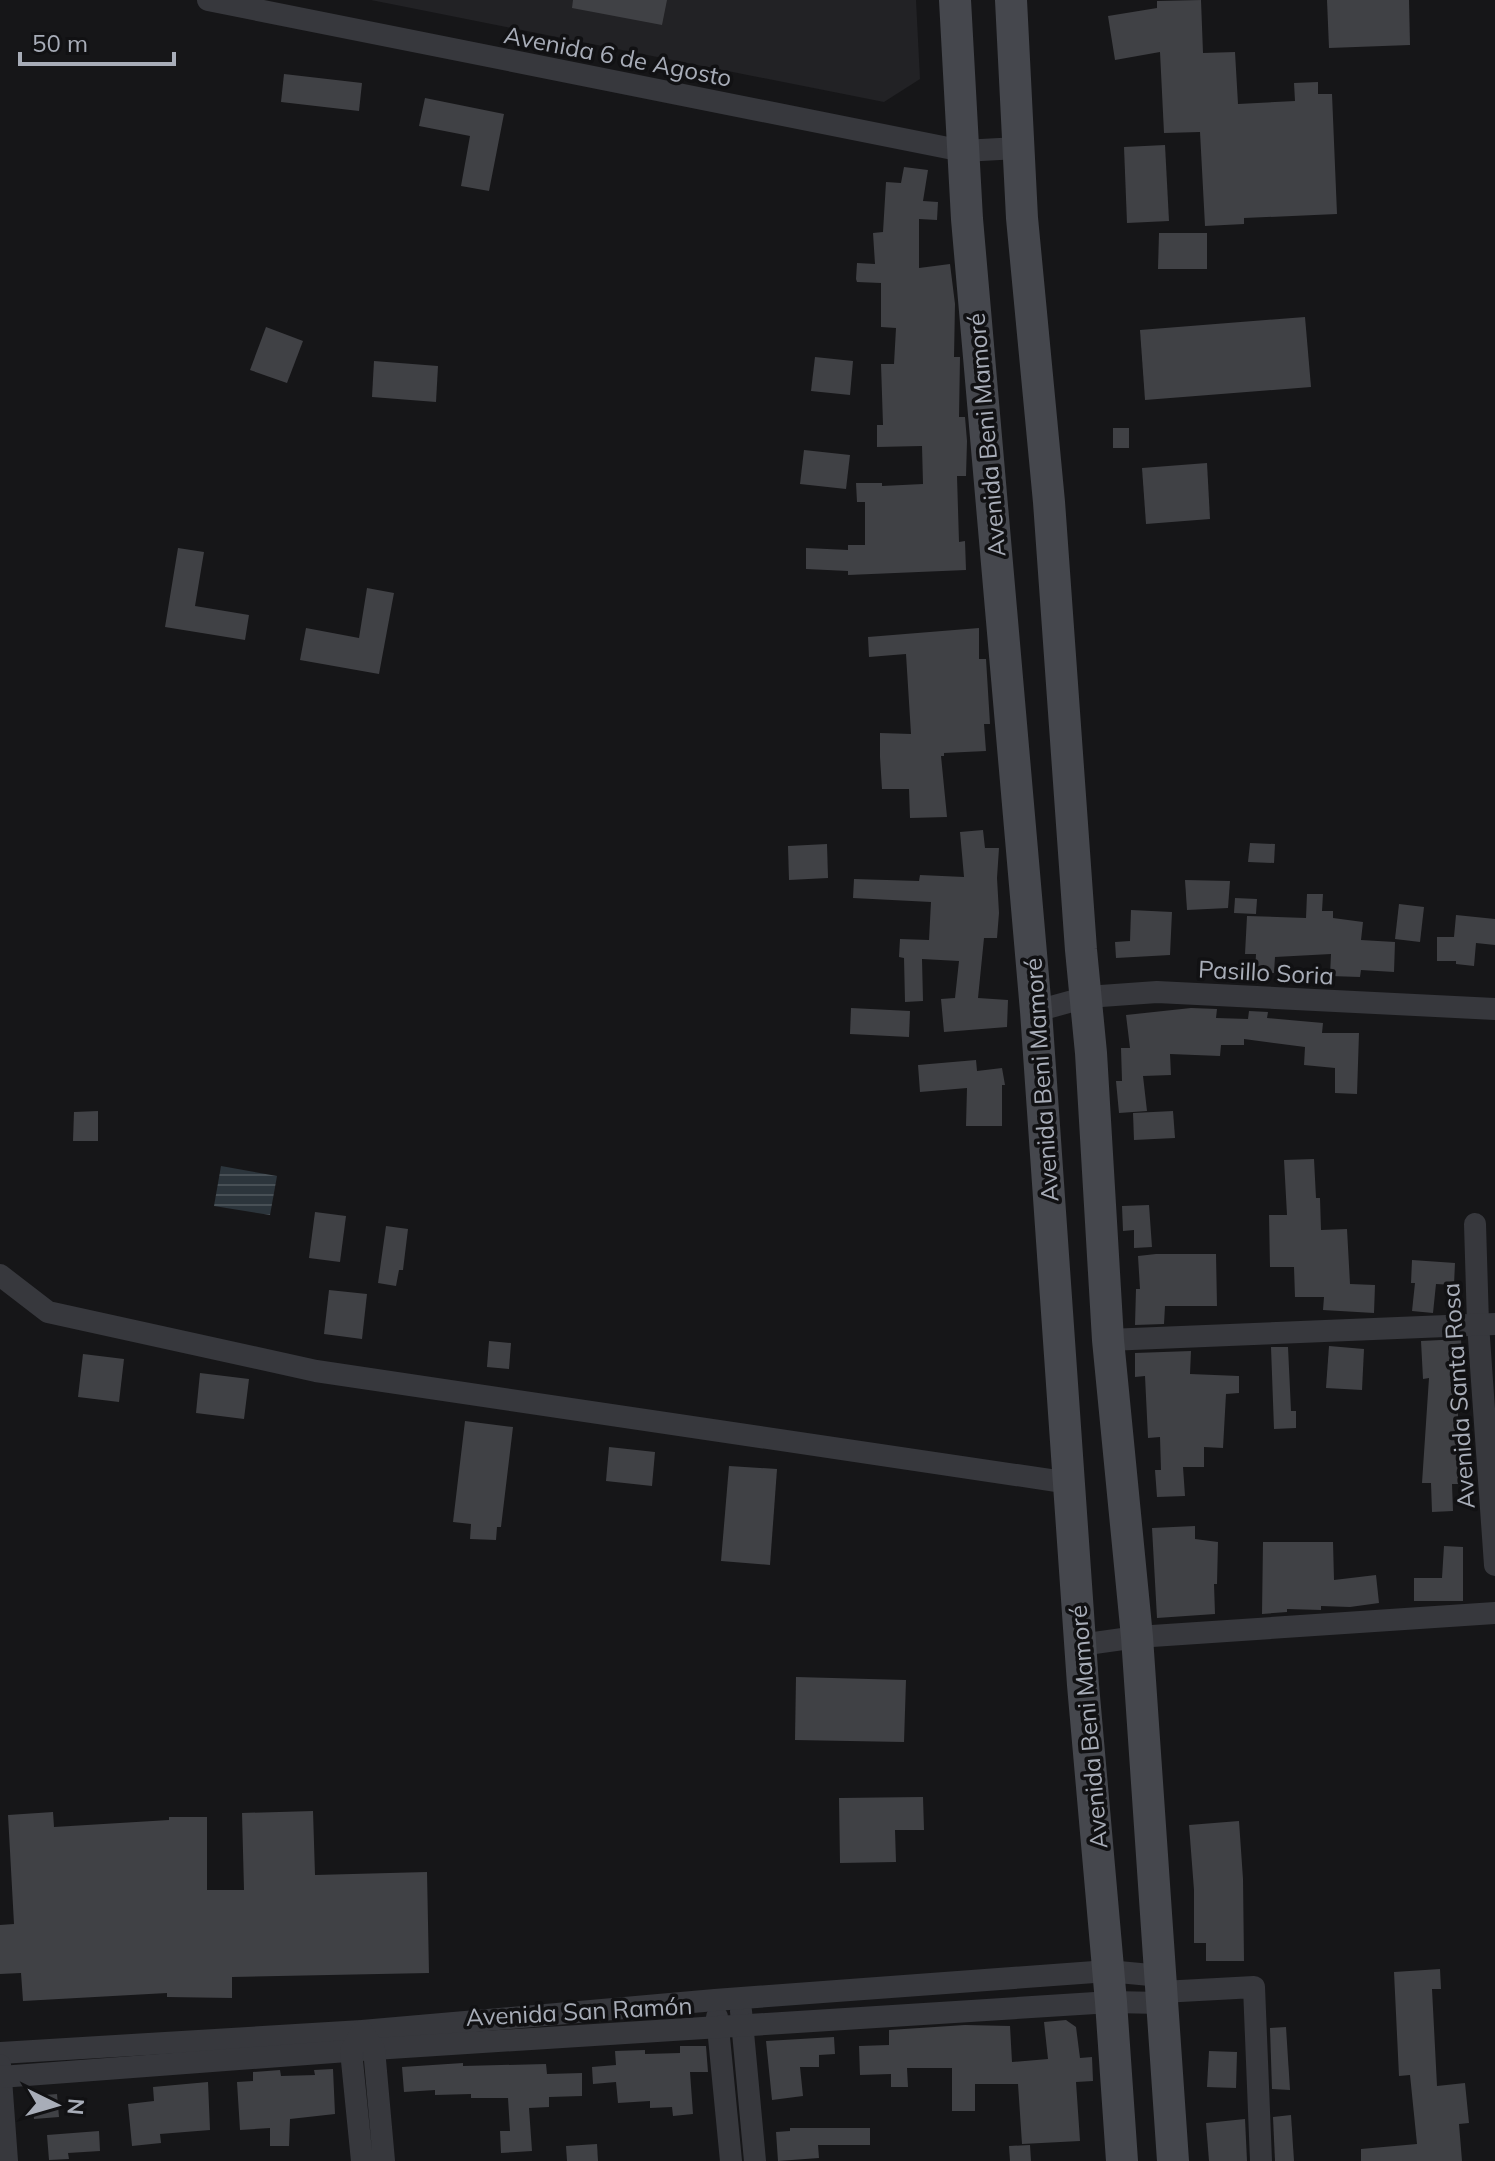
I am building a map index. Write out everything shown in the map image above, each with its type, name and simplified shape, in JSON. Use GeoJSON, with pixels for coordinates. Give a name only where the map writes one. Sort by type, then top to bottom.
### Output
{"type":"FeatureCollection","features":[{"type":"Feature","properties":{"kind":"street","name":"Avenida 6 de Agosto"},"geometry":{"type":"LineString","coordinates":[[208,0],[963,151],[1018,148]]}},
{"type":"Feature","properties":{"kind":"street","name":"Avenida Beni Mamoré"},"geometry":{"type":"LineString","coordinates":[[955,0],[963,151],[1036,1011],[1080,1645],[1122,2161]]}},
{"type":"Feature","properties":{"kind":"street","name":"Avenida Beni Mamoré"},"geometry":{"type":"LineString","coordinates":[[1011,0],[1022,218],[1049,502],[1087,997],[1108,1340],[1137,1637],[1173,2161]]}},
{"type":"Feature","properties":{"kind":"street","name":"Pasillo Soria"},"geometry":{"type":"LineString","coordinates":[[1036,1011],[1087,997],[1157,992],[1495,1009]]}},
{"type":"Feature","properties":{"kind":"street","name":"Avenida Santa Rosa"},"geometry":{"type":"LineString","coordinates":[[1475,1224],[1486,1324],[1495,1565]]}},
{"type":"Feature","properties":{"kind":"street"},"geometry":{"type":"LineString","coordinates":[[0,1275],[48,1312],[316,1371],[1070,1483]]}},
{"type":"Feature","properties":{"kind":"street"},"geometry":{"type":"LineString","coordinates":[[1108,1340],[1486,1324]]}},
{"type":"Feature","properties":{"kind":"street"},"geometry":{"type":"LineString","coordinates":[[1080,1645],[1137,1637],[1495,1613]]}},
{"type":"Feature","properties":{"kind":"street","name":"Avenida San Ramón"},"geometry":{"type":"LineString","coordinates":[[0,2077],[351,2051],[368,2040],[715,2000],[1110,1987],[1161,1990]]}},
{"type":"Feature","properties":{"kind":"street","name":"Avenida San Ramón"},"geometry":{"type":"LineString","coordinates":[[0,2053],[718,2029],[1110,1987],[1161,1990]]}},
{"type":"Feature","properties":{"kind":"street"},"geometry":{"type":"LineString","coordinates":[[1161,1990],[1254,1987],[1261,2161]]}},
{"type":"Feature","properties":{"kind":"street"},"geometry":{"type":"LineString","coordinates":[[740,1999],[755,2161]]}},
{"type":"Feature","properties":{"kind":"street"},"geometry":{"type":"LineString","coordinates":[[715,2000],[731,2161]]}},
{"type":"Feature","properties":{"kind":"street"},"geometry":{"type":"LineString","coordinates":[[368,2040],[384,2161]]}},
{"type":"Feature","properties":{"kind":"street"},"geometry":{"type":"LineString","coordinates":[[351,2051],[362,2161]]}},
{"type":"Feature","properties":{"kind":"street"},"geometry":{"type":"LineString","coordinates":[[0,2064],[7,2161]]}},
{"type":"Feature","properties":{"kind":"shaded area"},"geometry":{"type":"Polygon","coordinates":[[[371,0],[916,0],[920,79],[884,102],[371,0]]]}},
{"type":"Feature","properties":{"kind":"shaded area"},"geometry":{"type":"Polygon","coordinates":[[[221,1166],[277,1176],[270,1215],[214,1206],[221,1166]]]}},
{"type":"Feature","properties":{"kind":"building"},"geometry":{"type":"Polygon","coordinates":[[[573,0],[667,0],[662,25],[572,8],[573,0]]]}},
{"type":"Feature","properties":{"kind":"building"},"geometry":{"type":"Polygon","coordinates":[[[1201,0],[1203,53],[1235,52],[1238,104],[1295,101],[1294,83],[1318,82],[1318,94],[1332,94],[1337,214],[1244,218],[1244,224],[1205,226],[1200,132],[1164,133],[1160,52],[1115,60],[1108,16],[1157,8],[1157,1],[1201,0]]]}},
{"type":"Feature","properties":{"kind":"building"},"geometry":{"type":"Polygon","coordinates":[[[1327,0],[1409,0],[1410,45],[1329,48],[1327,0]]]}},
{"type":"Feature","properties":{"kind":"building"},"geometry":{"type":"Polygon","coordinates":[[[284,74],[362,83],[359,111],[281,102],[284,74]]]}},
{"type":"Feature","properties":{"kind":"building"},"geometry":{"type":"Polygon","coordinates":[[[425,98],[504,114],[489,191],[461,186],[470,136],[419,126],[425,98]]]}},
{"type":"Feature","properties":{"kind":"building"},"geometry":{"type":"Polygon","coordinates":[[[1165,145],[1169,221],[1127,223],[1124,147],[1165,145]]]}},
{"type":"Feature","properties":{"kind":"building"},"geometry":{"type":"Polygon","coordinates":[[[904,167],[928,170],[923,201],[938,202],[937,220],[919,219],[919,268],[950,264],[955,304],[954,357],[960,357],[959,417],[965,417],[967,441],[966,476],[957,476],[959,542],[965,541],[966,570],[848,575],[848,571],[806,569],[806,548],[848,550],[848,545],[865,545],[865,502],[857,502],[856,483],[882,483],[882,486],[923,484],[922,446],[877,447],[877,425],[883,425],[881,364],[894,364],[896,328],[881,327],[881,283],[857,282],[856,279],[857,263],[875,264],[873,233],[883,232],[886,182],[901,183],[904,167]]]}},
{"type":"Feature","properties":{"kind":"building"},"geometry":{"type":"Polygon","coordinates":[[[1159,233],[1207,233],[1207,269],[1158,269],[1159,233]]]}},
{"type":"Feature","properties":{"kind":"building"},"geometry":{"type":"Polygon","coordinates":[[[1305,317],[1311,387],[1145,400],[1140,330],[1305,317]]]}},
{"type":"Feature","properties":{"kind":"building"},"geometry":{"type":"Polygon","coordinates":[[[266,327],[303,341],[287,383],[250,370],[266,327]]]}},
{"type":"Feature","properties":{"kind":"building"},"geometry":{"type":"Polygon","coordinates":[[[815,357],[853,361],[850,395],[811,391],[815,357]]]}},
{"type":"Feature","properties":{"kind":"building"},"geometry":{"type":"Polygon","coordinates":[[[374,361],[438,366],[436,402],[372,397],[374,361]]]}},
{"type":"Feature","properties":{"kind":"building"},"geometry":{"type":"Polygon","coordinates":[[[1113,428],[1129,428],[1129,448],[1113,448],[1113,428]]]}},
{"type":"Feature","properties":{"kind":"building"},"geometry":{"type":"Polygon","coordinates":[[[804,450],[850,455],[846,489],[800,484],[804,450]]]}},
{"type":"Feature","properties":{"kind":"building"},"geometry":{"type":"Polygon","coordinates":[[[1207,463],[1210,519],[1146,524],[1142,468],[1207,463]]]}},
{"type":"Feature","properties":{"kind":"building"},"geometry":{"type":"Polygon","coordinates":[[[178,548],[204,552],[195,606],[249,615],[245,640],[165,627],[178,548]]]}},
{"type":"Feature","properties":{"kind":"building"},"geometry":{"type":"Polygon","coordinates":[[[367,588],[394,593],[379,674],[300,660],[306,628],[359,638],[367,588]]]}},
{"type":"Feature","properties":{"kind":"building"},"geometry":{"type":"Polygon","coordinates":[[[979,628],[979,659],[986,659],[990,724],[984,724],[986,751],[944,753],[941,756],[947,817],[910,818],[909,789],[882,789],[880,757],[880,733],[911,734],[906,654],[869,657],[868,637],[979,628]]]}},
{"type":"Feature","properties":{"kind":"building"},"geometry":{"type":"Polygon","coordinates":[[[983,830],[985,848],[999,848],[999,913],[997,938],[984,938],[978,998],[1008,1000],[1007,1027],[944,1032],[941,999],[955,998],[959,961],[922,959],[923,1001],[905,1002],[904,958],[899,957],[900,939],[929,940],[931,902],[853,898],[854,879],[919,881],[920,875],[964,877],[960,832],[983,830]]]}},
{"type":"Feature","properties":{"kind":"building"},"geometry":{"type":"Polygon","coordinates":[[[1250,843],[1275,844],[1274,863],[1248,862],[1250,843]]]}},
{"type":"Feature","properties":{"kind":"building"},"geometry":{"type":"Polygon","coordinates":[[[827,844],[828,878],[789,880],[788,846],[827,844]]]}},
{"type":"Feature","properties":{"kind":"building"},"geometry":{"type":"Polygon","coordinates":[[[1185,880],[1230,881],[1228,908],[1187,910],[1185,880]]]}},
{"type":"Feature","properties":{"kind":"building"},"geometry":{"type":"Polygon","coordinates":[[[1307,894],[1323,894],[1322,911],[1333,911],[1333,918],[1363,922],[1361,940],[1395,942],[1394,972],[1361,970],[1360,977],[1330,976],[1331,954],[1275,957],[1274,973],[1255,972],[1256,954],[1245,954],[1247,916],[1306,918],[1307,894]]]}},
{"type":"Feature","properties":{"kind":"building"},"geometry":{"type":"Polygon","coordinates":[[[1235,898],[1257,899],[1256,914],[1234,913],[1235,898]]]}},
{"type":"Feature","properties":{"kind":"building"},"geometry":{"type":"Polygon","coordinates":[[[1399,904],[1424,907],[1420,942],[1395,939],[1399,904]]]}},
{"type":"Feature","properties":{"kind":"building"},"geometry":{"type":"Polygon","coordinates":[[[1131,910],[1172,912],[1170,955],[1116,958],[1115,942],[1130,941],[1131,910]]]}},
{"type":"Feature","properties":{"kind":"building"},"geometry":{"type":"Polygon","coordinates":[[[1456,915],[1495,919],[1495,945],[1476,943],[1474,966],[1456,964],[1456,961],[1437,961],[1437,937],[1454,937],[1456,915]]]}},
{"type":"Feature","properties":{"kind":"building"},"geometry":{"type":"Polygon","coordinates":[[[851,1008],[910,1011],[909,1037],[850,1034],[851,1008]]]}},
{"type":"Feature","properties":{"kind":"building"},"geometry":{"type":"Polygon","coordinates":[[[1191,1008],[1217,1009],[1216,1018],[1248,1019],[1249,1011],[1268,1012],[1267,1018],[1323,1023],[1322,1033],[1359,1033],[1357,1094],[1335,1093],[1335,1068],[1304,1065],[1305,1047],[1244,1039],[1244,1045],[1221,1045],[1220,1056],[1170,1054],[1171,1075],[1143,1076],[1147,1111],[1119,1113],[1116,1081],[1122,1081],[1121,1048],[1130,1048],[1126,1015],[1191,1008]]]}},
{"type":"Feature","properties":{"kind":"building"},"geometry":{"type":"Polygon","coordinates":[[[976,1060],[977,1071],[1002,1068],[1005,1085],[1002,1085],[1002,1126],[966,1126],[967,1088],[920,1092],[918,1065],[976,1060]]]}},
{"type":"Feature","properties":{"kind":"building"},"geometry":{"type":"Polygon","coordinates":[[[98,1111],[98,1141],[73,1141],[74,1112],[98,1111]]]}},
{"type":"Feature","properties":{"kind":"building"},"geometry":{"type":"Polygon","coordinates":[[[1173,1111],[1175,1138],[1134,1140],[1133,1113],[1173,1111]]]}},
{"type":"Feature","properties":{"kind":"building"},"geometry":{"type":"Polygon","coordinates":[[[1314,1159],[1321,1230],[1347,1229],[1350,1284],[1375,1285],[1374,1313],[1323,1310],[1324,1297],[1295,1297],[1294,1267],[1270,1267],[1269,1215],[1287,1215],[1284,1160],[1314,1159]]]}},
{"type":"Feature","properties":{"kind":"building"},"geometry":{"type":"Polygon","coordinates":[[[1149,1205],[1152,1247],[1134,1248],[1134,1230],[1123,1231],[1122,1206],[1149,1205]]]}},
{"type":"Feature","properties":{"kind":"building"},"geometry":{"type":"Polygon","coordinates":[[[315,1212],[346,1216],[340,1262],[309,1258],[315,1212]]]}},
{"type":"Feature","properties":{"kind":"building"},"geometry":{"type":"Polygon","coordinates":[[[386,1226],[408,1229],[403,1270],[399,1270],[396,1286],[378,1283],[386,1226]]]}},
{"type":"Feature","properties":{"kind":"building"},"geometry":{"type":"Polygon","coordinates":[[[1216,1254],[1217,1306],[1165,1306],[1164,1324],[1135,1325],[1136,1289],[1140,1289],[1138,1256],[1216,1254]]]}},
{"type":"Feature","properties":{"kind":"building"},"geometry":{"type":"Polygon","coordinates":[[[1412,1260],[1455,1263],[1454,1285],[1436,1284],[1433,1313],[1412,1311],[1415,1283],[1411,1283],[1412,1260]]]}},
{"type":"Feature","properties":{"kind":"building"},"geometry":{"type":"Polygon","coordinates":[[[329,1290],[367,1294],[362,1339],[324,1334],[329,1290]]]}},
{"type":"Feature","properties":{"kind":"building"},"geometry":{"type":"Polygon","coordinates":[[[1461,1339],[1463,1377],[1460,1377],[1456,1453],[1463,1453],[1462,1484],[1452,1484],[1453,1511],[1432,1512],[1431,1483],[1422,1483],[1429,1378],[1423,1379],[1421,1341],[1461,1339]]]}},
{"type":"Feature","properties":{"kind":"building"},"geometry":{"type":"Polygon","coordinates":[[[489,1341],[511,1343],[509,1369],[487,1367],[489,1341]]]}},
{"type":"Feature","properties":{"kind":"building"},"geometry":{"type":"Polygon","coordinates":[[[1329,1346],[1364,1349],[1362,1390],[1326,1388],[1329,1346]]]}},
{"type":"Feature","properties":{"kind":"building"},"geometry":{"type":"Polygon","coordinates":[[[1271,1347],[1288,1347],[1291,1411],[1296,1411],[1296,1428],[1274,1429],[1271,1347]]]}},
{"type":"Feature","properties":{"kind":"building"},"geometry":{"type":"Polygon","coordinates":[[[1191,1351],[1190,1374],[1239,1376],[1239,1393],[1226,1394],[1223,1448],[1204,1447],[1204,1467],[1183,1467],[1185,1496],[1157,1497],[1155,1470],[1161,1470],[1160,1437],[1148,1438],[1145,1376],[1135,1377],[1135,1353],[1191,1351]]]}},
{"type":"Feature","properties":{"kind":"building"},"geometry":{"type":"Polygon","coordinates":[[[83,1354],[124,1359],[119,1402],[78,1397],[83,1354]]]}},
{"type":"Feature","properties":{"kind":"building"},"geometry":{"type":"Polygon","coordinates":[[[200,1373],[249,1379],[244,1419],[196,1413],[200,1373]]]}},
{"type":"Feature","properties":{"kind":"building"},"geometry":{"type":"Polygon","coordinates":[[[465,1421],[513,1427],[501,1527],[497,1527],[496,1540],[470,1539],[471,1524],[453,1522],[465,1421]]]}},
{"type":"Feature","properties":{"kind":"building"},"geometry":{"type":"Polygon","coordinates":[[[609,1447],[655,1452],[652,1486],[606,1481],[609,1447]]]}},
{"type":"Feature","properties":{"kind":"building"},"geometry":{"type":"Polygon","coordinates":[[[729,1466],[777,1469],[770,1565],[721,1561],[729,1466]]]}},
{"type":"Feature","properties":{"kind":"building"},"geometry":{"type":"Polygon","coordinates":[[[1195,1526],[1195,1539],[1218,1542],[1215,1614],[1157,1618],[1152,1528],[1195,1526]]]}},
{"type":"Feature","properties":{"kind":"building"},"geometry":{"type":"Polygon","coordinates":[[[1263,1542],[1333,1542],[1334,1580],[1376,1575],[1379,1603],[1350,1607],[1321,1606],[1321,1610],[1287,1609],[1287,1612],[1262,1614],[1263,1542]]]}},
{"type":"Feature","properties":{"kind":"building"},"geometry":{"type":"Polygon","coordinates":[[[1444,1546],[1463,1547],[1463,1601],[1414,1601],[1414,1578],[1442,1578],[1444,1546]]]}},
{"type":"Feature","properties":{"kind":"building"},"geometry":{"type":"Polygon","coordinates":[[[796,1677],[906,1680],[904,1742],[795,1740],[796,1677]]]}},
{"type":"Feature","properties":{"kind":"building"},"geometry":{"type":"Polygon","coordinates":[[[923,1797],[924,1830],[895,1830],[896,1862],[840,1863],[839,1798],[923,1797]]]}},
{"type":"Feature","properties":{"kind":"building"},"geometry":{"type":"Polygon","coordinates":[[[313,1811],[315,1875],[427,1872],[429,1973],[232,1977],[232,1998],[167,1997],[167,1993],[23,2001],[21,1973],[0,1974],[0,1925],[14,1924],[8,1815],[53,1812],[54,1827],[169,1820],[169,1817],[207,1817],[207,1890],[244,1890],[242,1813],[313,1811]]]}},
{"type":"Feature","properties":{"kind":"building"},"geometry":{"type":"Polygon","coordinates":[[[1239,1821],[1244,1961],[1206,1961],[1206,1943],[1194,1943],[1189,1825],[1239,1821]]]}},
{"type":"Feature","properties":{"kind":"building"},"geometry":{"type":"Polygon","coordinates":[[[1440,1969],[1441,1989],[1432,1989],[1437,2086],[1465,2083],[1469,2123],[1459,2124],[1462,2161],[1361,2161],[1361,2149],[1417,2144],[1410,2075],[1399,2076],[1394,1972],[1440,1969]]]}},
{"type":"Feature","properties":{"kind":"building"},"geometry":{"type":"Polygon","coordinates":[[[1066,2020],[1076,2027],[1080,2058],[1092,2057],[1093,2081],[1076,2082],[1080,2141],[1022,2144],[1018,2084],[975,2084],[975,2111],[952,2111],[952,2068],[907,2068],[908,2087],[891,2087],[891,2074],[860,2075],[859,2046],[889,2045],[889,2030],[965,2025],[1010,2026],[1012,2062],[1048,2059],[1044,2022],[1066,2020]]]}},
{"type":"Feature","properties":{"kind":"building"},"geometry":{"type":"Polygon","coordinates":[[[1286,2027],[1290,2090],[1272,2089],[1270,2028],[1286,2027]]]}},
{"type":"Feature","properties":{"kind":"building"},"geometry":{"type":"Polygon","coordinates":[[[834,2037],[835,2054],[819,2055],[819,2067],[800,2067],[803,2096],[772,2100],[766,2041],[834,2037]]]}},
{"type":"Feature","properties":{"kind":"building"},"geometry":{"type":"Polygon","coordinates":[[[680,2046],[706,2046],[708,2072],[690,2072],[693,2114],[673,2116],[672,2107],[650,2108],[650,2101],[618,2103],[616,2082],[593,2084],[592,2067],[616,2065],[615,2051],[680,2053],[680,2046]]]}},
{"type":"Feature","properties":{"kind":"building"},"geometry":{"type":"Polygon","coordinates":[[[1209,2051],[1237,2052],[1236,2088],[1207,2087],[1209,2051]]]}},
{"type":"Feature","properties":{"kind":"building"},"geometry":{"type":"Polygon","coordinates":[[[463,2063],[463,2066],[546,2064],[547,2074],[582,2073],[582,2096],[549,2097],[549,2107],[529,2108],[532,2151],[501,2153],[500,2131],[510,2131],[508,2098],[471,2098],[471,2094],[435,2095],[435,2090],[404,2092],[402,2067],[463,2063]]]}},
{"type":"Feature","properties":{"kind":"building"},"geometry":{"type":"Polygon","coordinates":[[[333,2069],[335,2114],[290,2119],[289,2146],[270,2146],[270,2128],[240,2130],[237,2082],[253,2081],[253,2072],[280,2070],[281,2076],[315,2075],[314,2070],[333,2069]]]}},
{"type":"Feature","properties":{"kind":"building"},"geometry":{"type":"Polygon","coordinates":[[[208,2082],[210,2130],[160,2134],[161,2143],[132,2146],[128,2104],[154,2101],[153,2087],[208,2082]]]}},
{"type":"Feature","properties":{"kind":"building"},"geometry":{"type":"Polygon","coordinates":[[[57,2094],[59,2117],[34,2119],[32,2096],[57,2094]]]}},
{"type":"Feature","properties":{"kind":"building"},"geometry":{"type":"Polygon","coordinates":[[[1291,2115],[1294,2161],[1275,2161],[1273,2117],[1291,2115]]]}},
{"type":"Feature","properties":{"kind":"building"},"geometry":{"type":"Polygon","coordinates":[[[1245,2119],[1247,2161],[1209,2161],[1206,2123],[1245,2119]]]}},
{"type":"Feature","properties":{"kind":"building"},"geometry":{"type":"Polygon","coordinates":[[[790,2128],[870,2128],[870,2145],[818,2145],[819,2158],[778,2161],[776,2132],[790,2131],[790,2128]]]}},
{"type":"Feature","properties":{"kind":"building"},"geometry":{"type":"Polygon","coordinates":[[[99,2131],[100,2151],[68,2153],[69,2159],[49,2160],[47,2135],[99,2131]]]}},
{"type":"Feature","properties":{"kind":"building"},"geometry":{"type":"Polygon","coordinates":[[[597,2144],[598,2161],[567,2161],[566,2146],[597,2144]]]}},
{"type":"Feature","properties":{"kind":"building"},"geometry":{"type":"Polygon","coordinates":[[[1030,2145],[1031,2161],[1010,2161],[1009,2146],[1030,2145]]]}}]}
